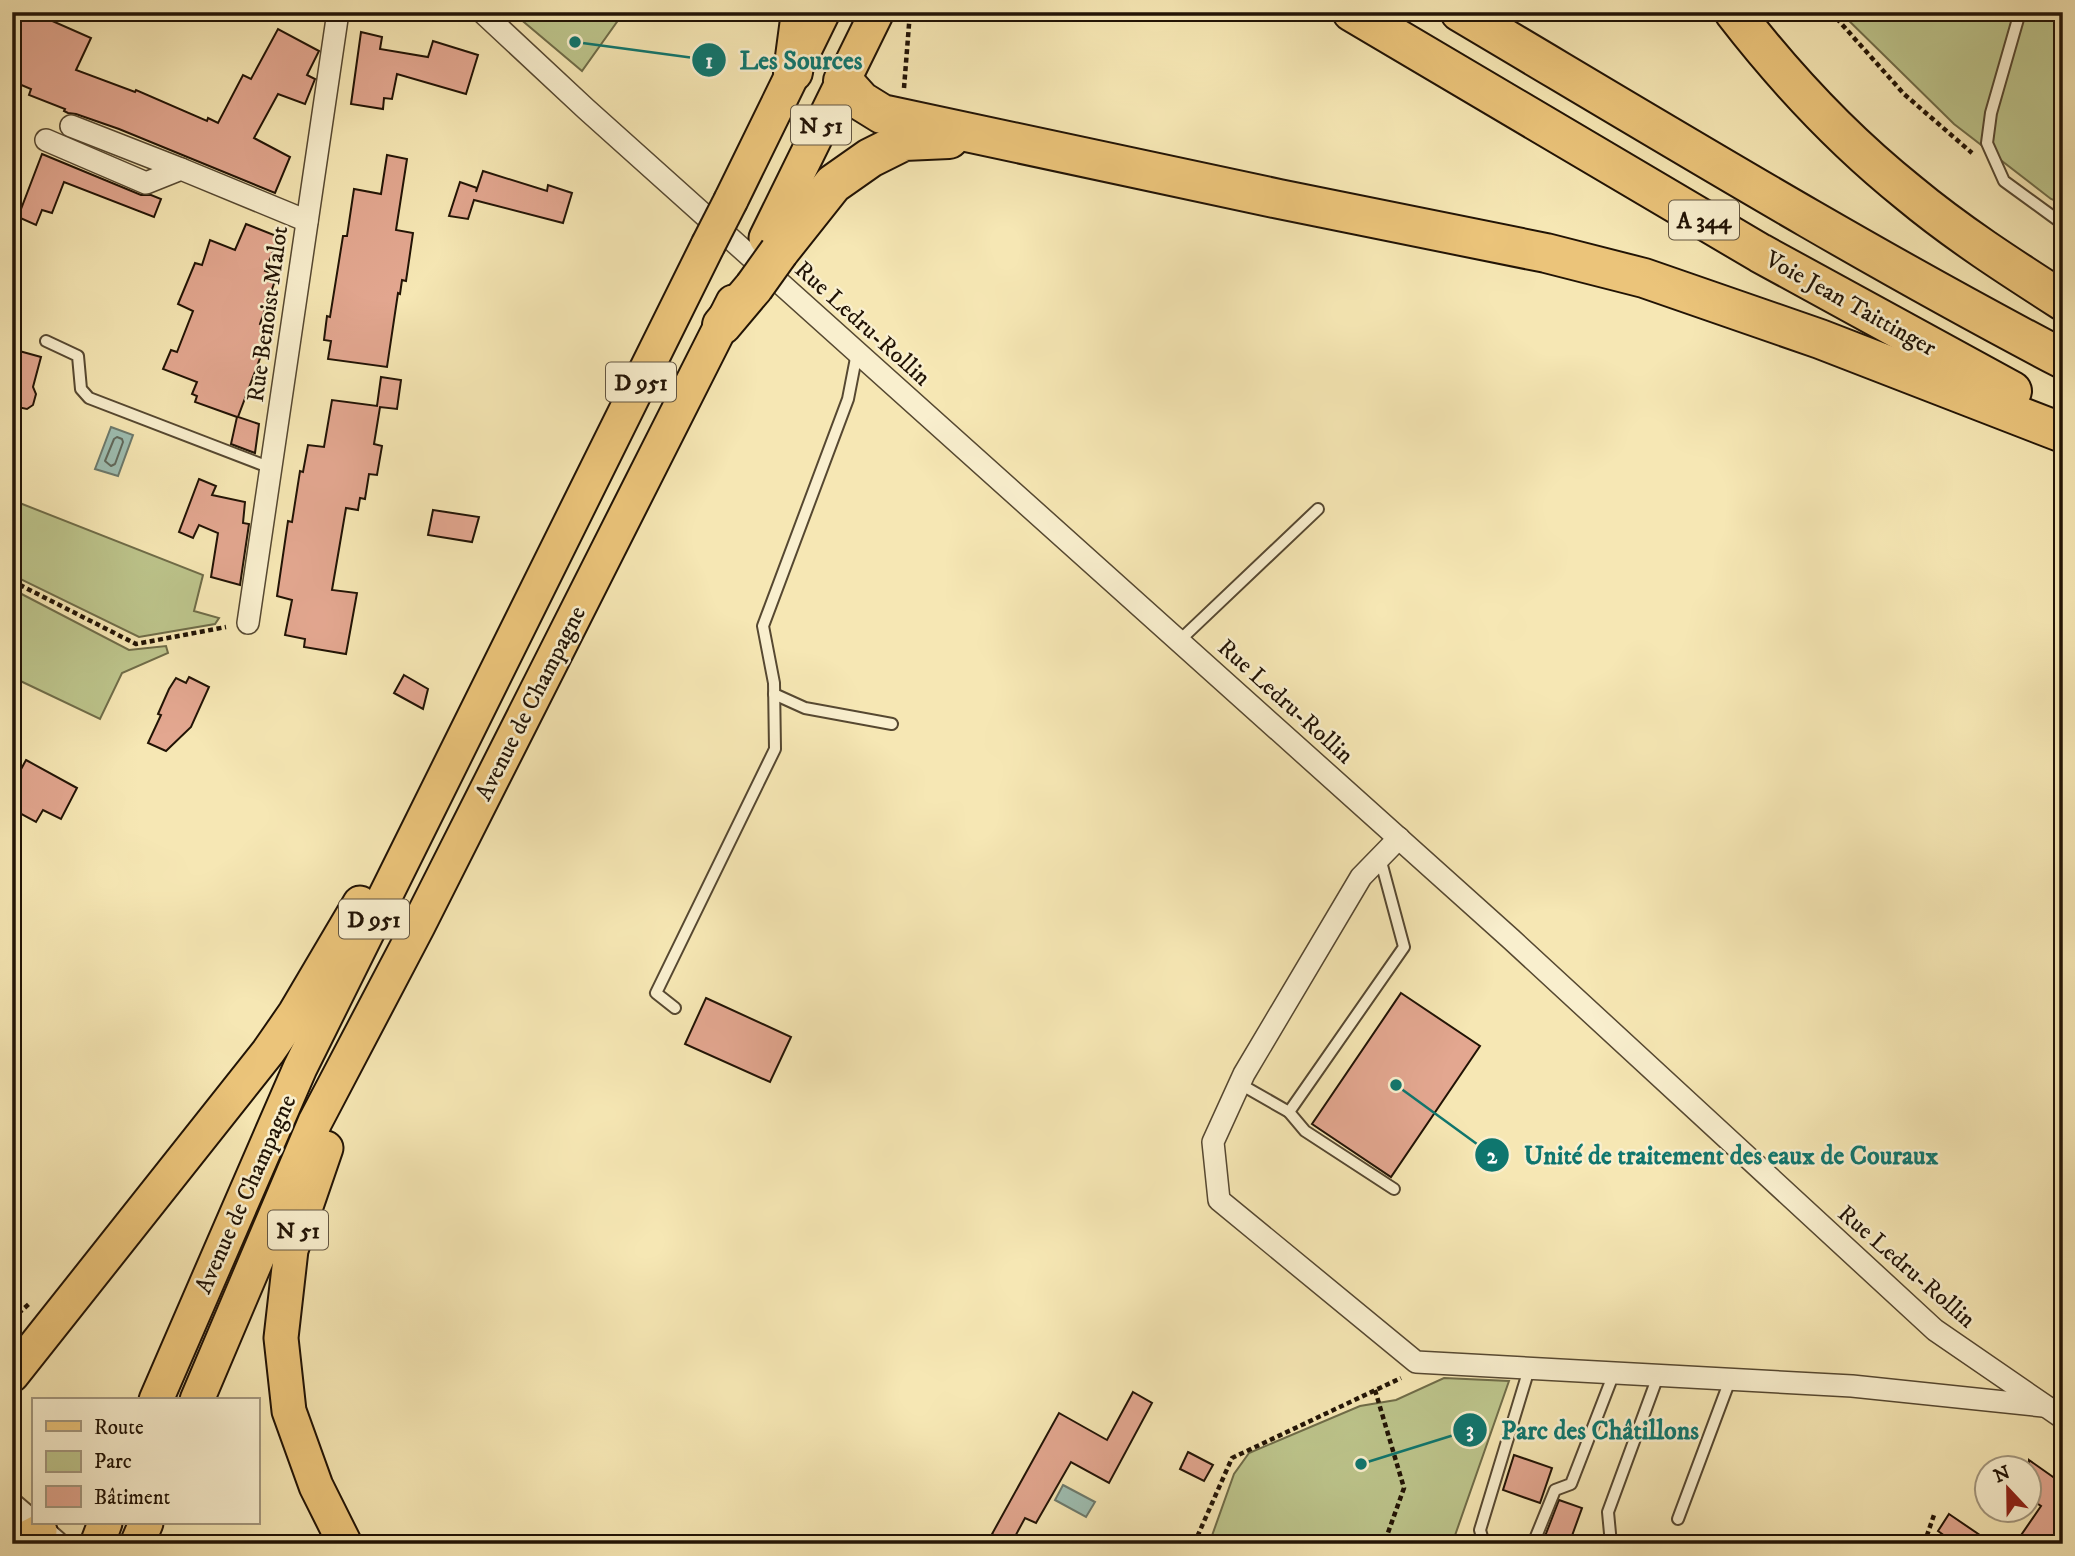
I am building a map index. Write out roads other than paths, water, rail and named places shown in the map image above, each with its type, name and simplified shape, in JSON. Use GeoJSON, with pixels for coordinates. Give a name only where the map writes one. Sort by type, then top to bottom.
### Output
{"type":"FeatureCollection","features":[{"type":"Feature","properties":{"kind":"highway","name":"Voie Jean Taittinger"},"geometry":{"type":"LineString","coordinates":[[1352,12],[1760,253],[2063,418]]}},
{"type":"Feature","properties":{"kind":"highway","name":"A 344"},"geometry":{"type":"LineString","coordinates":[[1460,12],[1796,211],[2063,359]]}},
{"type":"Feature","properties":{"kind":"highway"},"geometry":{"type":"LineString","coordinates":[[1734,12],[1769,57],[1842,133],[1908,193],[1999,259],[2063,301]]}},
{"type":"Feature","properties":{"kind":"highway"},"geometry":{"type":"LineString","coordinates":[[793,72],[813,19]]}},
{"type":"Feature","properties":{"kind":"highway"},"geometry":{"type":"LineString","coordinates":[[843,80],[861,101],[882,114],[1546,253],[1644,278],[1820,339],[2063,433]]}},
{"type":"Feature","properties":{"kind":"highway"},"geometry":{"type":"LineString","coordinates":[[722,325],[772,245],[833,184],[870,158],[904,141],[990,137]]}},
{"type":"Feature","properties":{"kind":"main road","name":"N 51"},"geometry":{"type":"LineString","coordinates":[[772,245],[843,80],[877,12]]}},
{"type":"Feature","properties":{"kind":"main road"},"geometry":{"type":"LineString","coordinates":[[813,19],[843,80]]}},
{"type":"Feature","properties":{"kind":"main road","name":"Avenue de Champagne"},"geometry":{"type":"LineString","coordinates":[[157,1398],[300,1068],[793,72]]}},
{"type":"Feature","properties":{"kind":"main road","name":"Avenue de Champagne"},"geometry":{"type":"LineString","coordinates":[[198,1398],[315,1122],[418,926],[722,325]]}},
{"type":"Feature","properties":{"kind":"main road"},"geometry":{"type":"LineString","coordinates":[[12,1375],[268,1052],[295,1013],[364,897],[527,580],[573,519]]}},
{"type":"Feature","properties":{"kind":"main road","name":"N 51"},"geometry":{"type":"LineString","coordinates":[[345,1544],[316,1486],[289,1411],[281,1338],[291,1251],[327,1146],[418,926]]}},
{"type":"Feature","properties":{"kind":"main road"},"geometry":{"type":"LineString","coordinates":[[12,1336],[100,1264]]}},
{"type":"Feature","properties":{"kind":"main road"},"geometry":{"type":"LineString","coordinates":[[97,1544],[105,1524]]}},
{"type":"Feature","properties":{"kind":"main road"},"geometry":{"type":"LineString","coordinates":[[137,1544],[146,1524]]}},
{"type":"Feature","properties":{"kind":"street","name":"Rue Benoist Malot"},"geometry":{"type":"LineString","coordinates":[[248,622],[338,12]]}},
{"type":"Feature","properties":{"kind":"street","name":"Rue Ledru-Rollin"},"geometry":{"type":"LineString","coordinates":[[482,12],[586,109],[1399,838],[1936,1330],[2054,1412]]}},
{"type":"Feature","properties":{"kind":"street"},"geometry":{"type":"LineString","coordinates":[[71,126],[307,221]]}},
{"type":"Feature","properties":{"kind":"street"},"geometry":{"type":"LineString","coordinates":[[46,140],[146,183],[181,169]]}},
{"type":"Feature","properties":{"kind":"street"},"geometry":{"type":"LineString","coordinates":[[1399,838],[1361,877],[1240,1084],[1213,1142],[1219,1200],[1416,1362],[1852,1386],[2054,1412]]}},
{"type":"Feature","properties":{"kind":"street"},"geometry":{"type":"LineString","coordinates":[[12,1507],[37,1539]]}},
{"type":"Feature","properties":{"kind":"lane"},"geometry":{"type":"LineString","coordinates":[[2020,12],[1991,113],[1987,143],[2004,181],[2063,225]]}},
{"type":"Feature","properties":{"kind":"lane"},"geometry":{"type":"LineString","coordinates":[[46,341],[78,356],[81,389],[89,398],[271,468]]}},
{"type":"Feature","properties":{"kind":"lane"},"geometry":{"type":"LineString","coordinates":[[675,1007],[656,993],[775,749],[774,694],[763,626],[848,399],[857,353]]}},
{"type":"Feature","properties":{"kind":"lane"},"geometry":{"type":"LineString","coordinates":[[1179,641],[1318,509]]}},
{"type":"Feature","properties":{"kind":"lane"},"geometry":{"type":"LineString","coordinates":[[774,694],[806,708],[892,724]]}},
{"type":"Feature","properties":{"kind":"lane"},"geometry":{"type":"LineString","coordinates":[[1289,1112],[1404,947],[1380,858]]}},
{"type":"Feature","properties":{"kind":"lane"},"geometry":{"type":"LineString","coordinates":[[1240,1084],[1289,1112],[1305,1130],[1394,1189]]}},
{"type":"Feature","properties":{"kind":"lane"},"geometry":{"type":"LineString","coordinates":[[1484,1544],[1480,1530],[1530,1368]]}},
{"type":"Feature","properties":{"kind":"lane"},"geometry":{"type":"LineString","coordinates":[[1533,1544],[1555,1490],[1571,1484],[1614,1373]]}},
{"type":"Feature","properties":{"kind":"lane"},"geometry":{"type":"LineString","coordinates":[[1611,1544],[1608,1512],[1658,1376]]}},
{"type":"Feature","properties":{"kind":"lane"},"geometry":{"type":"LineString","coordinates":[[1678,1519],[1730,1380]]}},
{"type":"Feature","properties":{"kind":"water"},"geometry":{"type":"Polygon","coordinates":[[[111,427],[133,435],[118,476],[95,469],[111,427]]]}},
{"type":"Feature","properties":{"kind":"water"},"geometry":{"type":"Polygon","coordinates":[[[1063,1485],[1095,1502],[1086,1517],[1055,1500],[1063,1485]]]}},
{"type":"Feature","properties":{"kind":"place","name":"Les Sources"},"geometry":{"type":"Point","coordinates":[575,42]}},
{"type":"Feature","properties":{"kind":"place","name":"Unité de traitement des eaux de Couraux"},"geometry":{"type":"Point","coordinates":[1396,1085]}},
{"type":"Feature","properties":{"kind":"place","name":"Parc des Châtillons"},"geometry":{"type":"Point","coordinates":[1361,1464]}}]}
